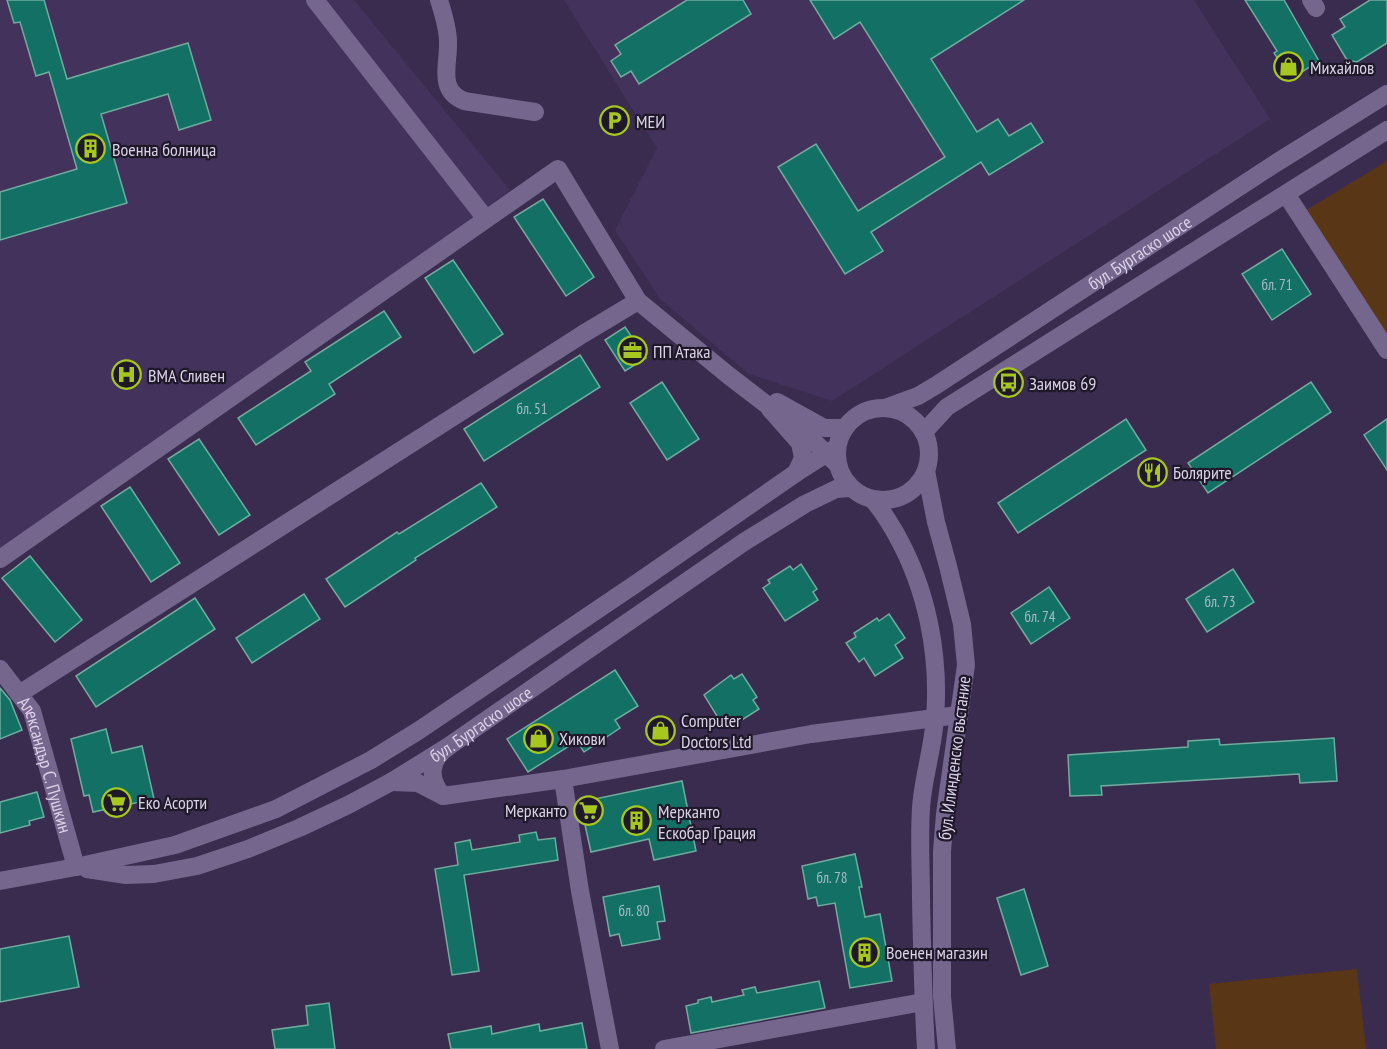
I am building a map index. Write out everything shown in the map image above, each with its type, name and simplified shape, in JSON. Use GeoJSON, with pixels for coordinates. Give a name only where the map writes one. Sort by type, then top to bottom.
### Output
{"type":"FeatureCollection","features":[{"type":"Feature","properties":{"kind":"main road"},"geometry":{"type":"LineString","coordinates":[[315,0],[486,219]]}},
{"type":"Feature","properties":{"kind":"main road"},"geometry":{"type":"LineString","coordinates":[[439,0],[448,41],[446,77],[449,88],[456,98],[535,112]]}},
{"type":"Feature","properties":{"kind":"main road","name":"бул. Бургаско шосе"},"geometry":{"type":"LineString","coordinates":[[888,407],[918,396],[935,386],[1284,157],[1387,94]]}},
{"type":"Feature","properties":{"kind":"main road","name":"бул. Бургаско шосе"},"geometry":{"type":"LineString","coordinates":[[924,432],[947,407],[1387,130]]}},
{"type":"Feature","properties":{"kind":"main road"},"geometry":{"type":"LineString","coordinates":[[0,559],[558,169],[638,301],[770,409],[834,455],[843,477],[851,488],[873,500],[890,500],[906,495],[920,483],[926,471],[929,449],[924,432],[914,420],[888,407],[864,412],[853,419],[845,428],[834,455]]}},
{"type":"Feature","properties":{"kind":"main road"},"geometry":{"type":"LineString","coordinates":[[1286,194],[1387,350]]}},
{"type":"Feature","properties":{"kind":"main road"},"geometry":{"type":"LineString","coordinates":[[19,694],[638,301]]}},
{"type":"Feature","properties":{"kind":"main road"},"geometry":{"type":"LineString","coordinates":[[728,375],[824,428],[845,428]]}},
{"type":"Feature","properties":{"kind":"main road"},"geometry":{"type":"LineString","coordinates":[[770,409],[800,443],[803,458],[796,473]]}},
{"type":"Feature","properties":{"kind":"main road","name":"бул. Бургаско шосе"},"geometry":{"type":"LineString","coordinates":[[0,881],[176,845],[276,809],[371,760],[418,731],[796,473],[834,455]]}},
{"type":"Feature","properties":{"kind":"main road","name":"бул. Илинденско въстание"},"geometry":{"type":"LineString","coordinates":[[926,471],[936,522],[962,624],[966,665],[942,851],[942,997],[947,1049]]}},
{"type":"Feature","properties":{"kind":"main road","name":"бул. Бургаско шосе"},"geometry":{"type":"LineString","coordinates":[[76,867],[126,875],[154,874],[197,866],[248,849],[299,828],[391,782],[449,746],[744,542],[805,504],[836,489],[851,488]]}},
{"type":"Feature","properties":{"kind":"main road","name":"бул. Илинденско въстание"},"geometry":{"type":"LineString","coordinates":[[873,500],[884,512],[913,569],[925,605],[933,642],[935,719],[921,807],[923,1002],[926,1049]]}},
{"type":"Feature","properties":{"kind":"main road","name":"Александър С. Пушкин"},"geometry":{"type":"LineString","coordinates":[[0,669],[32,711],[76,867]]}},
{"type":"Feature","properties":{"kind":"main road"},"geometry":{"type":"LineString","coordinates":[[391,782],[418,783],[443,796],[563,779],[811,734],[958,715]]}},
{"type":"Feature","properties":{"kind":"main road"},"geometry":{"type":"LineString","coordinates":[[443,796],[437,790],[432,773],[437,758],[449,746]]}},
{"type":"Feature","properties":{"kind":"main road"},"geometry":{"type":"LineString","coordinates":[[563,779],[580,891],[610,1049]]}},
{"type":"Feature","properties":{"kind":"main road"},"geometry":{"type":"LineString","coordinates":[[664,1049],[923,1002]]}},
{"type":"Feature","properties":{"kind":"shaded area","name":"ВМА Сливен"},"geometry":{"type":"Polygon","coordinates":[[[0,0],[354,0],[510,190],[0,559],[0,0]]]}},
{"type":"Feature","properties":{"kind":"shaded area"},"geometry":{"type":"Polygon","coordinates":[[[564,0],[1194,0],[1270,119],[832,401],[749,374],[660,299],[615,230],[657,148],[564,0]]]}},
{"type":"Feature","properties":{"kind":"shaded area"},"geometry":{"type":"Polygon","coordinates":[[[1387,161],[1387,341],[1303,212],[1387,161]]]}},
{"type":"Feature","properties":{"kind":"shaded area"},"geometry":{"type":"Polygon","coordinates":[[[1357,969],[1366,1049],[1216,1049],[1209,984],[1357,969]]]}},
{"type":"Feature","properties":{"kind":"building","name":"Военна болница"},"geometry":{"type":"Polygon","coordinates":[[[7,0],[44,0],[67,79],[188,43],[211,120],[179,130],[168,94],[101,114],[127,203],[0,240],[0,192],[77,169],[49,72],[36,76],[20,22],[14,23],[7,0]]]}},
{"type":"Feature","properties":{"kind":"building"},"geometry":{"type":"Polygon","coordinates":[[[687,0],[743,0],[751,14],[639,84],[631,71],[621,77],[611,61],[621,54],[615,45],[687,0]]]}},
{"type":"Feature","properties":{"kind":"building"},"geometry":{"type":"Polygon","coordinates":[[[810,0],[1024,0],[931,59],[977,132],[998,119],[1009,136],[1031,123],[1043,142],[989,175],[981,162],[871,232],[883,251],[845,274],[778,167],[816,144],[858,211],[945,157],[860,22],[834,39],[810,0]]]}},
{"type":"Feature","properties":{"kind":"building"},"geometry":{"type":"Polygon","coordinates":[[[1245,0],[1284,0],[1319,61],[1291,79],[1274,53],[1277,51],[1245,0]]]}},
{"type":"Feature","properties":{"kind":"building"},"geometry":{"type":"Polygon","coordinates":[[[1370,0],[1387,0],[1387,43],[1357,62],[1347,60],[1332,35],[1345,27],[1340,19],[1370,0]]]}},
{"type":"Feature","properties":{"kind":"building"},"geometry":{"type":"Polygon","coordinates":[[[543,199],[594,277],[566,296],[514,217],[543,199]]]}},
{"type":"Feature","properties":{"kind":"building"},"geometry":{"type":"Polygon","coordinates":[[[1282,249],[1311,294],[1272,320],[1242,274],[1282,249]]]}},
{"type":"Feature","properties":{"kind":"building"},"geometry":{"type":"Polygon","coordinates":[[[453,260],[503,334],[474,353],[425,278],[453,260]]]}},
{"type":"Feature","properties":{"kind":"building"},"geometry":{"type":"Polygon","coordinates":[[[384,311],[401,337],[329,384],[335,394],[256,445],[238,418],[311,371],[305,362],[384,311]]]}},
{"type":"Feature","properties":{"kind":"building"},"geometry":{"type":"Polygon","coordinates":[[[625,327],[646,358],[625,371],[605,340],[625,327]]]}},
{"type":"Feature","properties":{"kind":"building"},"geometry":{"type":"Polygon","coordinates":[[[580,355],[600,387],[484,461],[464,429],[580,355]]]}},
{"type":"Feature","properties":{"kind":"building"},"geometry":{"type":"Polygon","coordinates":[[[662,382],[699,439],[667,460],[630,403],[662,382]]]}},
{"type":"Feature","properties":{"kind":"building"},"geometry":{"type":"Polygon","coordinates":[[[1311,382],[1331,412],[1208,493],[1188,463],[1311,382]]]}},
{"type":"Feature","properties":{"kind":"building"},"geometry":{"type":"Polygon","coordinates":[[[1126,419],[1146,450],[1018,533],[998,503],[1126,419]]]}},
{"type":"Feature","properties":{"kind":"building"},"geometry":{"type":"Polygon","coordinates":[[[1387,419],[1387,470],[1364,435],[1387,419]]]}},
{"type":"Feature","properties":{"kind":"building"},"geometry":{"type":"Polygon","coordinates":[[[199,439],[250,515],[219,535],[168,459],[199,439]]]}},
{"type":"Feature","properties":{"kind":"building"},"geometry":{"type":"Polygon","coordinates":[[[481,483],[497,507],[415,558],[416,560],[345,607],[326,579],[397,532],[399,534],[481,483]]]}},
{"type":"Feature","properties":{"kind":"building"},"geometry":{"type":"Polygon","coordinates":[[[130,487],[180,563],[151,582],[101,506],[130,487]]]}},
{"type":"Feature","properties":{"kind":"building"},"geometry":{"type":"Polygon","coordinates":[[[30,556],[82,620],[55,642],[2,578],[30,556]]]}},
{"type":"Feature","properties":{"kind":"building"},"geometry":{"type":"Polygon","coordinates":[[[801,564],[817,589],[813,592],[818,600],[785,621],[763,588],[770,583],[768,580],[790,566],[793,570],[801,564]]]}},
{"type":"Feature","properties":{"kind":"building"},"geometry":{"type":"Polygon","coordinates":[[[1233,569],[1254,602],[1207,632],[1186,599],[1233,569]]]}},
{"type":"Feature","properties":{"kind":"building"},"geometry":{"type":"Polygon","coordinates":[[[1049,587],[1070,618],[1031,644],[1011,613],[1049,587]]]}},
{"type":"Feature","properties":{"kind":"building"},"geometry":{"type":"Polygon","coordinates":[[[304,594],[320,619],[252,663],[236,638],[304,594]]]}},
{"type":"Feature","properties":{"kind":"building"},"geometry":{"type":"Polygon","coordinates":[[[195,598],[215,629],[96,707],[76,676],[195,598]]]}},
{"type":"Feature","properties":{"kind":"building"},"geometry":{"type":"Polygon","coordinates":[[[889,614],[905,638],[895,645],[903,658],[875,676],[864,658],[859,662],[846,643],[856,637],[854,633],[877,618],[879,621],[889,614]]]}},
{"type":"Feature","properties":{"kind":"building"},"geometry":{"type":"Polygon","coordinates":[[[615,670],[638,706],[615,720],[620,728],[584,752],[577,741],[528,772],[507,739],[615,670]]]}},
{"type":"Feature","properties":{"kind":"building"},"geometry":{"type":"Polygon","coordinates":[[[742,674],[757,697],[753,700],[759,709],[731,727],[725,717],[720,721],[704,695],[731,675],[734,679],[742,674]]]}},
{"type":"Feature","properties":{"kind":"building"},"geometry":{"type":"Polygon","coordinates":[[[0,688],[10,700],[22,730],[0,739],[0,688]]]}},
{"type":"Feature","properties":{"kind":"building"},"geometry":{"type":"Polygon","coordinates":[[[106,729],[112,753],[142,746],[154,799],[93,812],[89,795],[84,796],[71,739],[106,729]]]}},
{"type":"Feature","properties":{"kind":"building"},"geometry":{"type":"Polygon","coordinates":[[[1334,738],[1337,781],[1300,783],[1299,774],[1101,786],[1102,795],[1070,796],[1068,755],[1188,747],[1188,741],[1219,739],[1220,745],[1334,738]]]}},
{"type":"Feature","properties":{"kind":"building","name":"Мерканто Ескобар Грация"},"geometry":{"type":"Polygon","coordinates":[[[682,781],[696,851],[654,860],[649,839],[591,852],[580,802],[682,781]]]}},
{"type":"Feature","properties":{"kind":"building"},"geometry":{"type":"Polygon","coordinates":[[[37,792],[44,817],[29,821],[30,825],[0,833],[0,802],[37,792]]]}},
{"type":"Feature","properties":{"kind":"building"},"geometry":{"type":"Polygon","coordinates":[[[536,832],[538,840],[555,838],[558,860],[464,875],[479,971],[452,975],[435,869],[458,865],[455,843],[470,840],[472,850],[520,842],[519,835],[536,832]]]}},
{"type":"Feature","properties":{"kind":"building"},"geometry":{"type":"Polygon","coordinates":[[[855,854],[865,917],[880,914],[892,981],[850,988],[835,903],[818,906],[816,897],[808,899],[802,866],[855,854]]]}},
{"type":"Feature","properties":{"kind":"building"},"geometry":{"type":"Polygon","coordinates":[[[659,886],[665,921],[657,922],[660,939],[622,946],[619,934],[610,936],[603,897],[659,886]]]}},
{"type":"Feature","properties":{"kind":"building"},"geometry":{"type":"Polygon","coordinates":[[[1024,889],[1048,966],[1021,975],[997,898],[1024,889]]]}},
{"type":"Feature","properties":{"kind":"building"},"geometry":{"type":"Polygon","coordinates":[[[69,936],[79,987],[0,1002],[0,949],[69,936]]]}},
{"type":"Feature","properties":{"kind":"building"},"geometry":{"type":"Polygon","coordinates":[[[819,981],[825,1008],[691,1033],[686,1006],[698,1003],[698,1000],[711,997],[712,1002],[744,995],[742,990],[755,987],[757,993],[819,981]]]}},
{"type":"Feature","properties":{"kind":"building"},"geometry":{"type":"Polygon","coordinates":[[[329,1003],[335,1049],[275,1049],[272,1030],[308,1025],[306,1006],[329,1003]]]}},
{"type":"Feature","properties":{"kind":"building"},"geometry":{"type":"Polygon","coordinates":[[[582,1023],[587,1049],[451,1049],[448,1034],[491,1026],[492,1034],[539,1024],[540,1031],[582,1023]]]}},
{"type":"Feature","properties":{"kind":"place","name":"Михайлов"},"geometry":{"type":"Point","coordinates":[1289,67]}},
{"type":"Feature","properties":{"kind":"place","name":"МЕИ"},"geometry":{"type":"Point","coordinates":[615,121]}},
{"type":"Feature","properties":{"kind":"place","name":"Военна болница"},"geometry":{"type":"Point","coordinates":[91,149]}},
{"type":"Feature","properties":{"kind":"place","name":"ПП Атака"},"geometry":{"type":"Point","coordinates":[632,351]}},
{"type":"Feature","properties":{"kind":"place","name":"ВМА Сливен"},"geometry":{"type":"Point","coordinates":[127,375]}},
{"type":"Feature","properties":{"kind":"place","name":"Заимов 69"},"geometry":{"type":"Point","coordinates":[1008,383]}},
{"type":"Feature","properties":{"kind":"place","name":"Болярите"},"geometry":{"type":"Point","coordinates":[1152,472]}},
{"type":"Feature","properties":{"kind":"place","name":"Computer Doctors Ltd"},"geometry":{"type":"Point","coordinates":[660,730]}},
{"type":"Feature","properties":{"kind":"place","name":"Хикови"},"geometry":{"type":"Point","coordinates":[538,738]}},
{"type":"Feature","properties":{"kind":"place","name":"Еко Асорти"},"geometry":{"type":"Point","coordinates":[117,802]}},
{"type":"Feature","properties":{"kind":"place","name":"Мерканто"},"geometry":{"type":"Point","coordinates":[588,810]}},
{"type":"Feature","properties":{"kind":"place","name":"Мерканто Ескобар Грация"},"geometry":{"type":"Point","coordinates":[637,821]}},
{"type":"Feature","properties":{"kind":"place","name":"Военен магазин"},"geometry":{"type":"Point","coordinates":[865,952]}}]}
